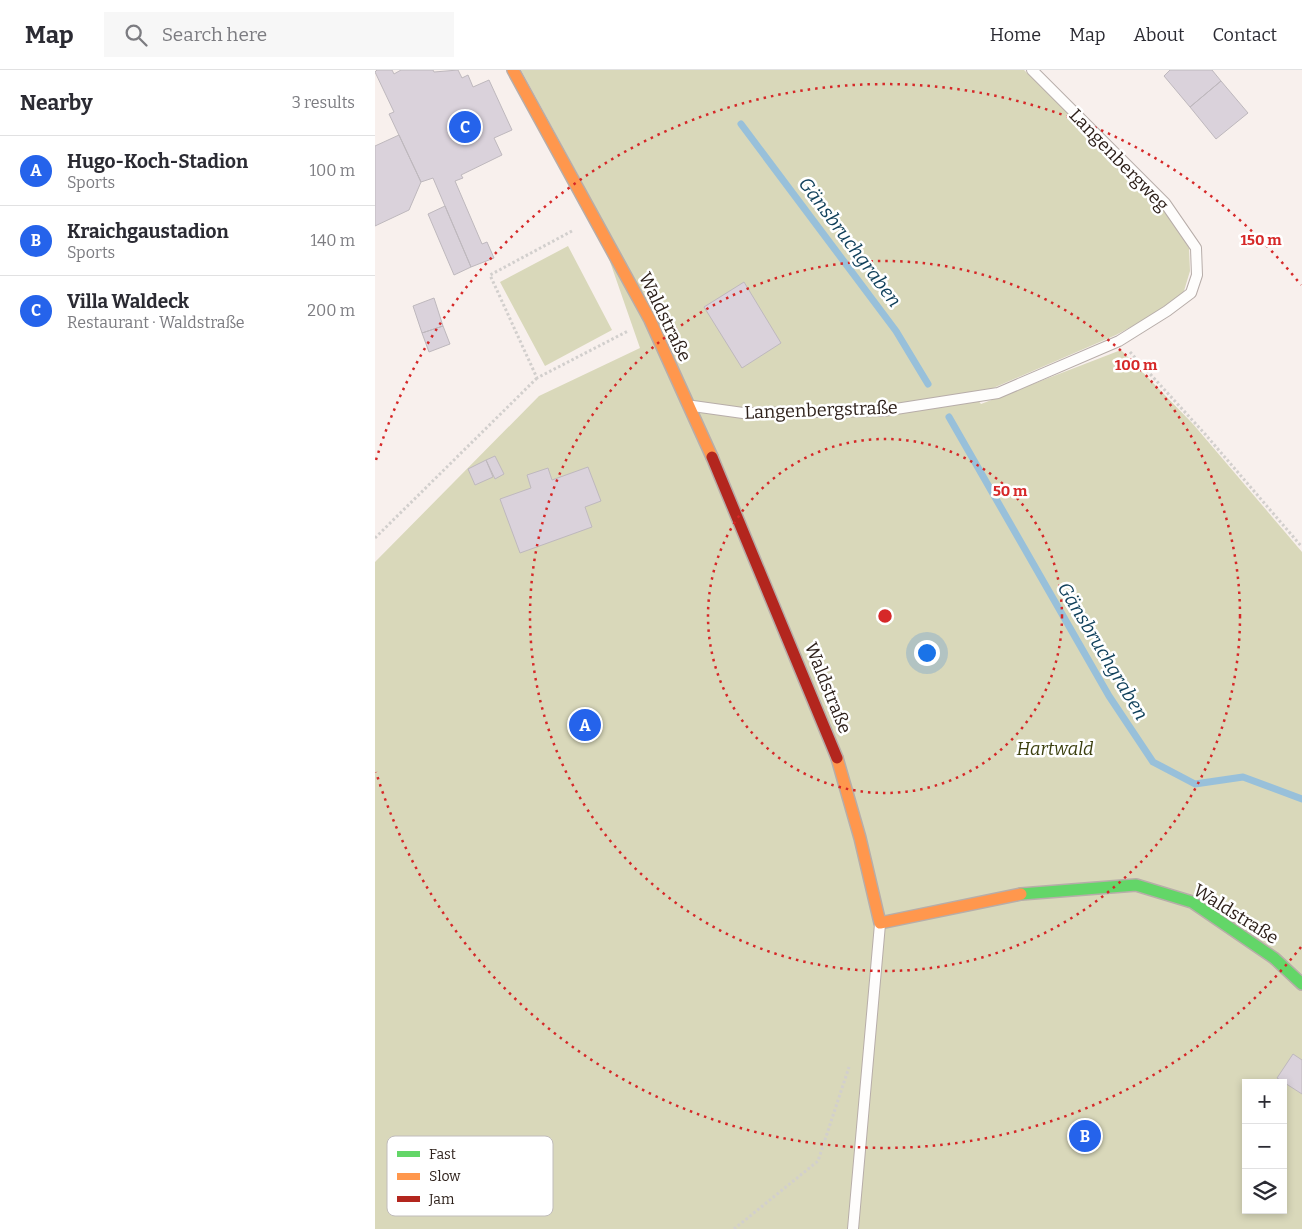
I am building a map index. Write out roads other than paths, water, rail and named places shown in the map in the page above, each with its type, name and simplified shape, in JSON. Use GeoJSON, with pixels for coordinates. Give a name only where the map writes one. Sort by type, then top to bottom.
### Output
{"type":"FeatureCollection","features":[{"type":"Feature","properties":{"kind":"street","name":"Waldstraße"},"geometry":{"type":"LineString","coordinates":[[513,70],[650,320],[735,508],[835,751],[860,838],[880,923],[1007,895],[1136,885],[1192,902],[1274,958],[1302,984]]}},
{"type":"Feature","properties":{"kind":"lane","name":"Langenbergweg"},"geometry":{"type":"LineString","coordinates":[[955,399],[998,392],[1119,340],[1167,311],[1191,293],[1197,275],[1196,248],[1165,203],[1032,70]]}},
{"type":"Feature","properties":{"kind":"lane","name":"Langenbergstraße"},"geometry":{"type":"LineString","coordinates":[[687,405],[743,413],[874,411],[955,399]]}},
{"type":"Feature","properties":{"kind":"lane"},"geometry":{"type":"LineString","coordinates":[[853,1229],[880,923]]}},
{"type":"Feature","properties":{"kind":"waterway","name":"Gänsbruchgraben"},"geometry":{"type":"LineString","coordinates":[[741,124],[896,331],[928,384]]}},
{"type":"Feature","properties":{"kind":"waterway","name":"Gänsbruchgraben"},"geometry":{"type":"LineString","coordinates":[[949,417],[1109,696],[1153,762],[1195,784],[1243,777],[1302,799]]}},
{"type":"Feature","properties":{"kind":"place","name":"Villa Waldeck"},"geometry":{"type":"Point","coordinates":[465,127]}},
{"type":"Feature","properties":{"kind":"place","name":"Hugo-Koch-Stadion"},"geometry":{"type":"Point","coordinates":[585,725]}},
{"type":"Feature","properties":{"kind":"place","name":"Kraichgaustadion"},"geometry":{"type":"Point","coordinates":[1085,1136]}},
{"type":"Feature","properties":{"kind":"park label","name":"Hartwald"},"geometry":{"type":"Point","coordinates":[1055,749]}}]}
